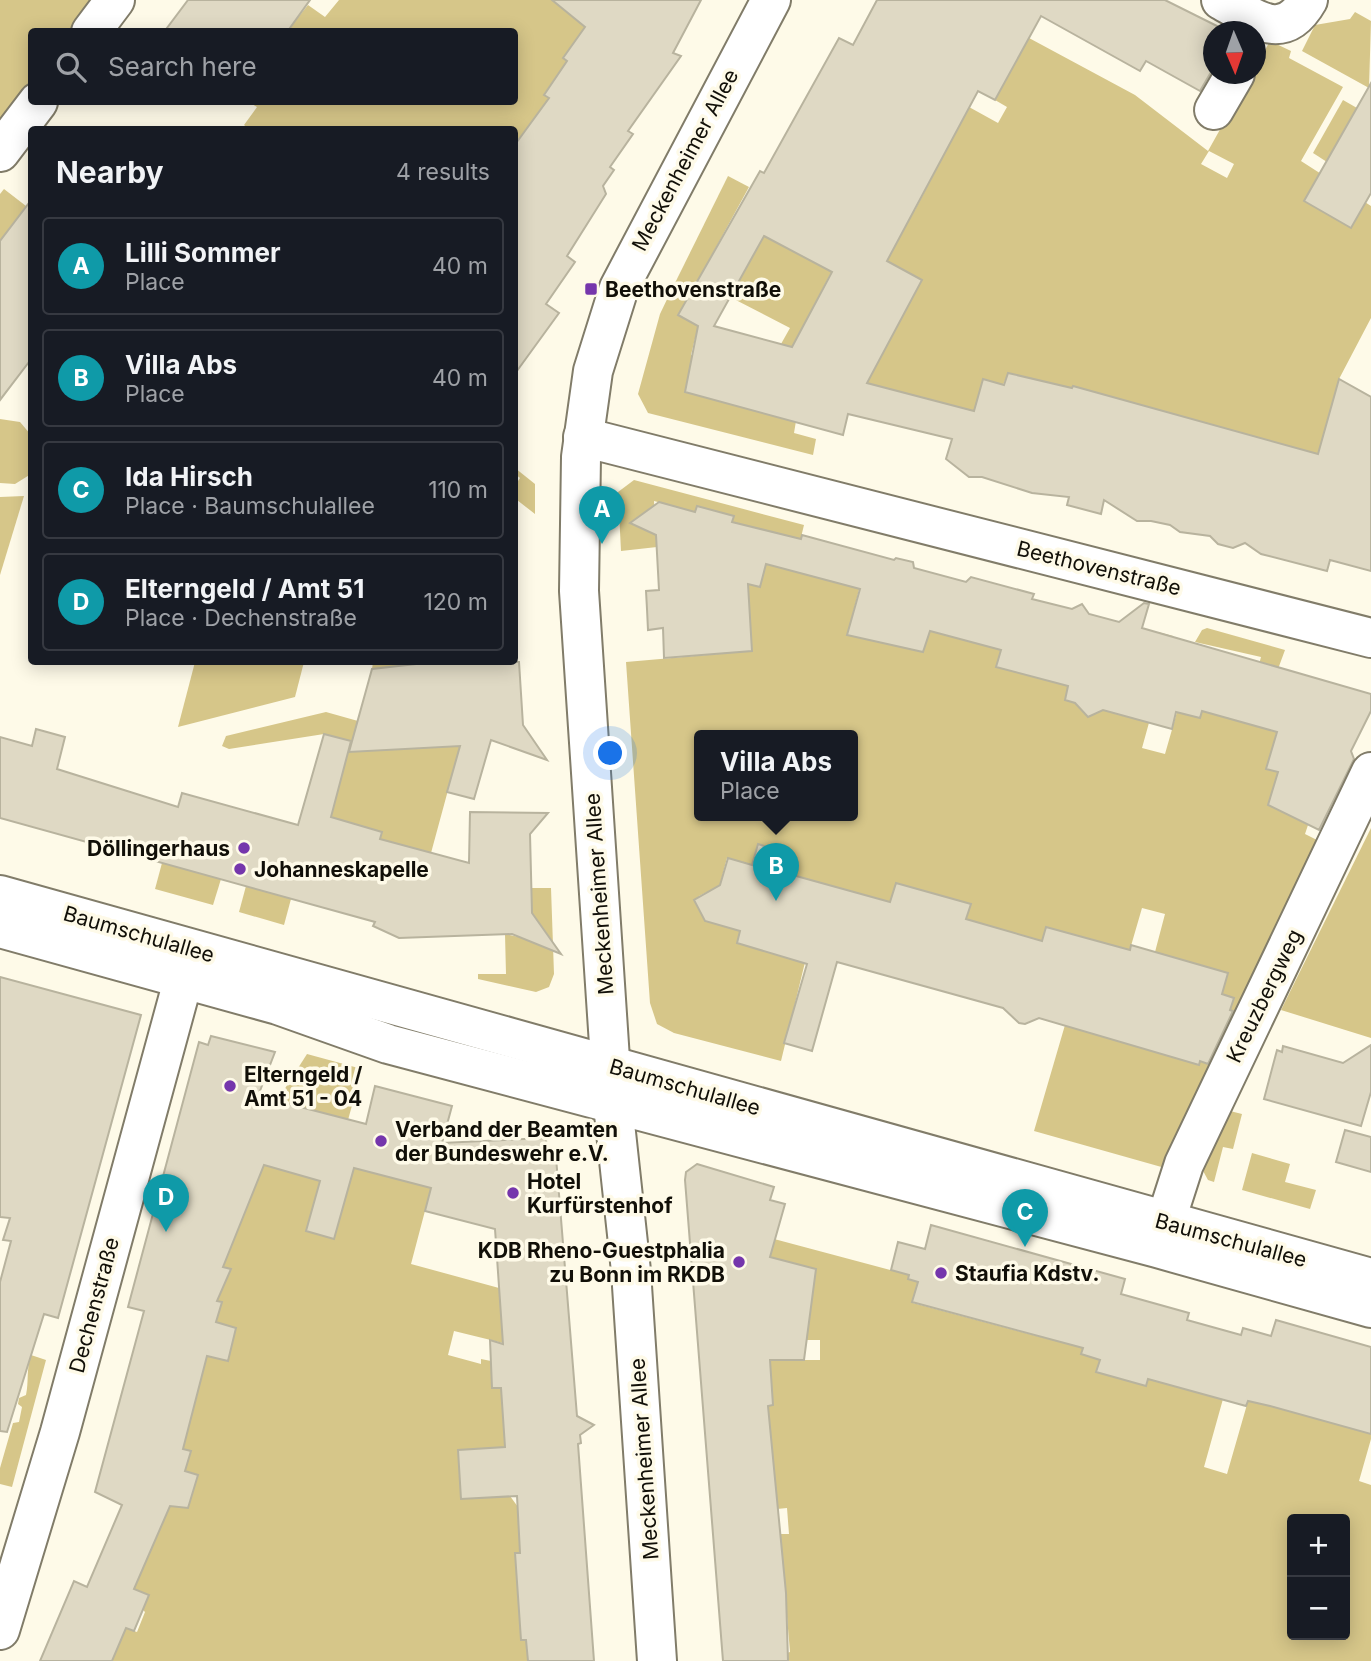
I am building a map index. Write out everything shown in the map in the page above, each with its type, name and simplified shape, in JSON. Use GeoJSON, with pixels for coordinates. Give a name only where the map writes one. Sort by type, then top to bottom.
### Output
{"type":"FeatureCollection","features":[{"type":"Feature","properties":{"kind":"street"},"geometry":{"type":"LineString","coordinates":[[94,28],[114,0]]}},
{"type":"Feature","properties":{"kind":"street","name":"Meckenheimer Allee"},"geometry":{"type":"LineString","coordinates":[[657,1661],[630,1257],[613,1105],[579,591],[579,480],[593,371],[619,288],[771,0]]}},
{"type":"Feature","properties":{"kind":"street"},"geometry":{"type":"LineString","coordinates":[[1221,0],[1248,21]]}},
{"type":"Feature","properties":{"kind":"street"},"geometry":{"type":"LineString","coordinates":[[1266,28],[1291,21],[1301,13],[1308,0]]}},
{"type":"Feature","properties":{"kind":"street"},"geometry":{"type":"LineString","coordinates":[[1214,110],[1229,84]]}},
{"type":"Feature","properties":{"kind":"street"},"geometry":{"type":"LineString","coordinates":[[0,152],[36,105]]}},
{"type":"Feature","properties":{"kind":"street","name":"Beethovenstraße"},"geometry":{"type":"LineString","coordinates":[[583,437],[1371,638]]}},
{"type":"Feature","properties":{"kind":"street","name":"Kreuzbergweg"},"geometry":{"type":"LineString","coordinates":[[1161,1235],[1184,1164],[1371,772]]}},
{"type":"Feature","properties":{"kind":"street","name":"Baumschulallee"},"geometry":{"type":"LineString","coordinates":[[0,895],[187,964],[278,1005],[388,1044],[613,1105],[1161,1235],[1371,1279]]}},
{"type":"Feature","properties":{"kind":"street","name":"Baumschulallee"},"geometry":{"type":"LineString","coordinates":[[0,928],[187,964],[611,1066],[1161,1235],[1371,1308]]}},
{"type":"Feature","properties":{"kind":"street","name":"Dechenstraße"},"geometry":{"type":"LineString","coordinates":[[0,1630],[60,1432],[187,964]]}},
{"type":"Feature","properties":{"kind":"shaded area"},"geometry":{"type":"Polygon","coordinates":[[[0,0],[104,0],[83,28],[28,28],[28,101],[0,139],[0,0]]]}},
{"type":"Feature","properties":{"kind":"shaded area"},"geometry":{"type":"Polygon","coordinates":[[[339,0],[583,0],[586,27],[563,58],[567,61],[544,94],[549,98],[518,144],[518,126],[245,126],[257,107],[254,105],[518,105],[518,28],[289,28],[308,5],[325,17],[339,0]]]}},
{"type":"Feature","properties":{"kind":"shaded area"},"geometry":{"type":"Polygon","coordinates":[[[1355,12],[1371,21],[1369,88],[1302,51],[1315,25],[1350,19],[1355,12]]]}},
{"type":"Feature","properties":{"kind":"shaded area"},"geometry":{"type":"Polygon","coordinates":[[[1029,38],[1135,95],[1208,151],[1245,84],[1266,84],[1266,48],[1270,41],[1291,51],[1289,58],[1343,87],[1301,161],[1371,206],[1371,318],[1339,379],[1318,454],[1073,386],[1068,402],[1051,384],[1008,373],[1003,385],[983,379],[974,411],[867,383],[922,280],[887,261],[900,236],[853,177],[915,210],[969,107],[998,123],[1007,107],[995,100],[1029,38]],[[1209,151],[1201,164],[1227,178],[1234,164],[1209,151]]]}},
{"type":"Feature","properties":{"kind":"shaded area"},"geometry":{"type":"Polygon","coordinates":[[[1343,100],[1357,108],[1327,162],[1313,153],[1343,100]]]}},
{"type":"Feature","properties":{"kind":"shaded area"},"geometry":{"type":"Polygon","coordinates":[[[728,176],[749,187],[691,293],[675,283],[728,176]]]}},
{"type":"Feature","properties":{"kind":"shaded area"},"geometry":{"type":"Polygon","coordinates":[[[4,189],[26,206],[0,246],[0,194],[4,189]]]}},
{"type":"Feature","properties":{"kind":"shaded area"},"geometry":{"type":"Polygon","coordinates":[[[764,236],[836,263],[800,332],[798,348],[781,344],[790,328],[730,297],[764,236]]]}},
{"type":"Feature","properties":{"kind":"shaded area"},"geometry":{"type":"Polygon","coordinates":[[[671,291],[687,301],[699,322],[691,355],[699,356],[796,421],[794,433],[816,439],[813,455],[648,413],[638,394],[660,314],[671,291]]]}},
{"type":"Feature","properties":{"kind":"shaded area"},"geometry":{"type":"Polygon","coordinates":[[[0,419],[20,422],[28,431],[28,476],[15,484],[0,483],[0,419]]]}},
{"type":"Feature","properties":{"kind":"shaded area"},"geometry":{"type":"Polygon","coordinates":[[[518,470],[535,484],[535,514],[518,501],[518,470]]]}},
{"type":"Feature","properties":{"kind":"shaded area"},"geometry":{"type":"Polygon","coordinates":[[[634,480],[804,525],[793,570],[868,556],[847,635],[923,652],[930,631],[1001,650],[997,667],[1068,686],[1065,700],[1118,714],[1126,683],[1150,659],[1158,632],[1173,636],[1142,748],[1165,754],[1177,712],[1200,718],[1202,711],[1234,720],[1244,683],[1257,672],[1261,657],[1195,642],[1202,630],[1207,628],[1285,650],[1260,718],[1279,722],[1267,769],[1278,772],[1269,805],[1308,825],[1305,834],[1323,843],[1232,1035],[1226,1024],[1229,1015],[1232,1016],[1233,1011],[1230,1010],[1233,998],[1222,994],[1228,973],[1155,952],[1165,914],[1142,908],[1124,970],[1046,928],[1042,941],[965,923],[970,905],[896,883],[890,903],[789,874],[794,855],[758,844],[752,865],[727,858],[717,895],[707,892],[699,896],[697,905],[701,914],[711,916],[709,922],[740,931],[738,943],[761,950],[765,938],[807,954],[781,1061],[674,1033],[657,1024],[650,1003],[626,662],[752,651],[748,584],[760,587],[761,529],[732,522],[734,516],[697,506],[695,512],[654,501],[657,547],[621,551],[618,492],[634,480]]]}},
{"type":"Feature","properties":{"kind":"shaded area"},"geometry":{"type":"Polygon","coordinates":[[[24,496],[0,575],[0,497],[24,496]]]}},
{"type":"Feature","properties":{"kind":"shaded area"},"geometry":{"type":"Polygon","coordinates":[[[194,665],[303,665],[295,697],[178,727],[194,665]]]}},
{"type":"Feature","properties":{"kind":"shaded area"},"geometry":{"type":"Polygon","coordinates":[[[373,665],[408,665],[372,669],[373,665]]]}},
{"type":"Feature","properties":{"kind":"shaded area"},"geometry":{"type":"Polygon","coordinates":[[[326,712],[358,721],[352,741],[324,734],[229,749],[222,746],[226,736],[326,712]]]}},
{"type":"Feature","properties":{"kind":"shaded area"},"geometry":{"type":"Polygon","coordinates":[[[460,746],[431,853],[380,839],[382,832],[331,817],[348,752],[460,746]]]}},
{"type":"Feature","properties":{"kind":"shaded area"},"geometry":{"type":"Polygon","coordinates":[[[1371,828],[1371,1038],[1281,1010],[1371,828]]]}},
{"type":"Feature","properties":{"kind":"shaded area"},"geometry":{"type":"Polygon","coordinates":[[[162,863],[221,879],[213,905],[155,889],[162,863]]]}},
{"type":"Feature","properties":{"kind":"shaded area"},"geometry":{"type":"Polygon","coordinates":[[[246,886],[291,899],[284,925],[239,912],[246,886]]]}},
{"type":"Feature","properties":{"kind":"shaded area"},"geometry":{"type":"Polygon","coordinates":[[[532,888],[551,888],[554,974],[549,987],[536,992],[478,979],[478,974],[506,974],[505,934],[524,938],[538,923],[532,914],[532,888]]]}},
{"type":"Feature","properties":{"kind":"shaded area"},"geometry":{"type":"Polygon","coordinates":[[[1065,1025],[1199,1065],[1200,1061],[1214,1066],[1165,1168],[1034,1131],[1065,1025]]]}},
{"type":"Feature","properties":{"kind":"shaded area"},"geometry":{"type":"Polygon","coordinates":[[[307,1054],[362,1069],[348,1120],[277,1101],[307,1054]]]}},
{"type":"Feature","properties":{"kind":"shaded area"},"geometry":{"type":"Polygon","coordinates":[[[1230,1111],[1242,1114],[1233,1149],[1223,1147],[1214,1182],[1208,1180],[1202,1169],[1230,1111]]]}},
{"type":"Feature","properties":{"kind":"shaded area"},"geometry":{"type":"Polygon","coordinates":[[[1252,1153],[1290,1164],[1285,1182],[1316,1190],[1310,1209],[1242,1190],[1252,1153]]]}},
{"type":"Feature","properties":{"kind":"shaded area"},"geometry":{"type":"Polygon","coordinates":[[[264,1165],[320,1181],[306,1231],[334,1239],[354,1167],[412,1166],[408,1182],[431,1188],[411,1264],[499,1288],[503,1343],[454,1331],[448,1355],[481,1364],[481,1359],[491,1361],[492,1388],[501,1388],[503,1413],[511,1413],[506,1447],[458,1450],[461,1499],[510,1496],[518,1507],[520,1553],[516,1553],[521,1640],[526,1640],[528,1661],[52,1661],[126,1628],[137,1632],[149,1595],[131,1588],[170,1506],[188,1508],[197,1475],[185,1471],[191,1451],[175,1446],[200,1354],[228,1361],[236,1328],[216,1322],[222,1302],[217,1301],[231,1269],[200,1261],[243,1216],[264,1165]]]}},
{"type":"Feature","properties":{"kind":"shaded area"},"geometry":{"type":"Polygon","coordinates":[[[759,1235],[909,1275],[918,1282],[913,1303],[1052,1340],[1085,1340],[1081,1354],[1100,1360],[1097,1372],[1146,1385],[1149,1375],[1223,1399],[1204,1467],[1227,1474],[1248,1401],[1371,1423],[1371,1439],[1359,1481],[1371,1485],[1371,1661],[788,1661],[787,1653],[790,1652],[780,1534],[789,1534],[787,1508],[777,1509],[768,1406],[773,1405],[770,1360],[820,1360],[820,1340],[785,1340],[815,1269],[759,1254],[759,1235]]]}},
{"type":"Feature","properties":{"kind":"shaded area"},"geometry":{"type":"Polygon","coordinates":[[[31,1355],[46,1360],[12,1487],[0,1484],[0,1468],[13,1423],[19,1422],[22,1407],[18,1404],[19,1398],[26,1395],[31,1355]]]}},
{"type":"Feature","properties":{"kind":"building"},"geometry":{"type":"Polygon","coordinates":[[[188,0],[310,0],[290,28],[167,28],[188,0]]]}},
{"type":"Feature","properties":{"kind":"building"},"geometry":{"type":"Polygon","coordinates":[[[552,0],[701,0],[673,53],[681,56],[628,131],[633,134],[610,167],[614,170],[603,186],[606,194],[567,256],[575,262],[546,304],[559,313],[518,369],[518,141],[549,98],[544,95],[567,61],[563,58],[585,27],[552,0]]]}},
{"type":"Feature","properties":{"kind":"building"},"geometry":{"type":"Polygon","coordinates":[[[877,0],[1165,0],[1207,21],[1203,21],[1204,84],[1200,91],[1146,61],[1140,71],[1041,16],[995,100],[978,91],[887,261],[922,280],[867,383],[974,411],[983,379],[1004,385],[1008,373],[1072,388],[1073,386],[1318,454],[1339,379],[1371,397],[1371,571],[1330,560],[1327,571],[1261,554],[1245,543],[1233,548],[1218,544],[1210,536],[1180,532],[1170,525],[1151,521],[1137,521],[1104,500],[1101,514],[1067,505],[1069,497],[1032,493],[982,477],[969,477],[946,459],[952,439],[848,414],[843,435],[685,392],[698,326],[678,315],[760,171],[764,173],[839,38],[853,45],[877,0]],[[764,236],[714,326],[792,347],[832,272],[764,236]]]}},
{"type":"Feature","properties":{"kind":"building"},"geometry":{"type":"Polygon","coordinates":[[[1371,83],[1371,193],[1351,228],[1304,201],[1371,83]]]}},
{"type":"Feature","properties":{"kind":"building"},"geometry":{"type":"Polygon","coordinates":[[[28,204],[28,363],[0,400],[0,241],[28,204]]]}},
{"type":"Feature","properties":{"kind":"building"},"geometry":{"type":"Polygon","coordinates":[[[659,502],[695,512],[697,506],[734,516],[732,522],[801,539],[802,535],[894,560],[896,558],[913,562],[914,568],[966,582],[971,577],[1034,594],[1032,599],[1072,609],[1082,604],[1089,614],[1119,622],[1144,603],[1149,604],[1142,628],[1371,694],[1371,711],[1351,751],[1354,759],[1319,830],[1268,805],[1278,772],[1266,769],[1277,732],[1202,711],[1200,718],[1176,712],[1172,729],[1103,710],[1088,717],[1075,703],[1065,700],[1068,686],[996,667],[1001,650],[930,631],[923,652],[847,635],[860,589],[766,564],[760,587],[748,584],[752,651],[664,658],[663,628],[648,630],[646,591],[659,590],[656,535],[630,523],[659,502]]]}},
{"type":"Feature","properties":{"kind":"building"},"geometry":{"type":"Polygon","coordinates":[[[519,662],[523,725],[547,760],[491,740],[474,799],[447,792],[460,746],[349,752],[372,669],[407,665],[518,665],[519,662]]]}},
{"type":"Feature","properties":{"kind":"building"},"geometry":{"type":"Polygon","coordinates":[[[36,729],[65,737],[57,769],[178,807],[182,793],[298,825],[324,734],[351,741],[331,817],[382,832],[380,839],[469,863],[470,812],[548,813],[530,834],[532,913],[561,954],[512,934],[399,938],[373,926],[375,922],[0,818],[0,737],[32,746],[36,729]]]}},
{"type":"Feature","properties":{"kind":"building"},"geometry":{"type":"Polygon","coordinates":[[[758,844],[794,855],[789,874],[890,902],[896,883],[971,904],[966,919],[1042,941],[1046,927],[1130,950],[1131,945],[1228,973],[1222,994],[1234,998],[1230,1010],[1233,1011],[1208,1064],[1200,1061],[1199,1065],[1039,1018],[1025,1024],[1019,1023],[1003,1008],[837,962],[812,1051],[784,1043],[807,964],[737,943],[740,931],[705,921],[694,900],[720,885],[728,858],[752,865],[758,844]]]}},
{"type":"Feature","properties":{"kind":"building"},"geometry":{"type":"Polygon","coordinates":[[[0,977],[141,1015],[58,1318],[44,1314],[7,1432],[0,1431],[0,1282],[11,1241],[3,1240],[10,1218],[0,1217],[0,977]]]}},
{"type":"Feature","properties":{"kind":"building"},"geometry":{"type":"Polygon","coordinates":[[[211,1036],[275,1052],[258,1096],[366,1124],[375,1086],[452,1106],[442,1143],[546,1138],[547,1158],[556,1157],[577,1416],[594,1425],[580,1435],[581,1443],[578,1444],[594,1661],[528,1661],[526,1640],[521,1640],[515,1553],[520,1553],[517,1496],[461,1499],[458,1450],[505,1447],[501,1388],[492,1388],[490,1340],[503,1344],[495,1229],[425,1211],[431,1188],[354,1168],[334,1239],[306,1231],[320,1181],[264,1165],[223,1267],[231,1269],[217,1301],[222,1302],[216,1322],[236,1328],[228,1361],[207,1356],[183,1449],[191,1451],[185,1471],[198,1475],[188,1508],[170,1506],[134,1589],[149,1595],[134,1631],[126,1628],[112,1661],[40,1661],[74,1581],[87,1587],[122,1505],[95,1492],[144,1311],[128,1307],[199,1042],[208,1045],[211,1036]]]}},
{"type":"Feature","properties":{"kind":"building"},"geometry":{"type":"Polygon","coordinates":[[[1371,1045],[1371,1092],[1361,1126],[1264,1099],[1277,1050],[1282,1052],[1283,1046],[1343,1063],[1371,1045]]]}},
{"type":"Feature","properties":{"kind":"building"},"geometry":{"type":"Polygon","coordinates":[[[1345,1130],[1371,1137],[1371,1172],[1336,1162],[1345,1130]]]}},
{"type":"Feature","properties":{"kind":"building"},"geometry":{"type":"Polygon","coordinates":[[[697,1164],[774,1187],[770,1200],[785,1204],[770,1257],[816,1269],[804,1360],[770,1360],[773,1405],[768,1406],[786,1593],[788,1661],[723,1661],[685,1180],[686,1172],[697,1164]]]}},
{"type":"Feature","properties":{"kind":"building"},"geometry":{"type":"Polygon","coordinates":[[[931,1225],[1125,1279],[1121,1294],[1189,1313],[1187,1320],[1241,1335],[1243,1328],[1271,1336],[1276,1320],[1371,1347],[1371,1434],[1248,1401],[1246,1406],[1148,1379],[1146,1386],[1096,1372],[1100,1360],[1081,1354],[1083,1348],[912,1302],[918,1282],[908,1279],[909,1275],[891,1270],[898,1242],[925,1249],[931,1225]]]}},
{"type":"Feature","properties":{"kind":"place","name":"Beethovenstraße"},"geometry":{"type":"Point","coordinates":[591,289]}},
{"type":"Feature","properties":{"kind":"place","name":"Lilli Sommer"},"geometry":{"type":"Point","coordinates":[602,544]}},
{"type":"Feature","properties":{"kind":"place","name":"Döllingerhaus"},"geometry":{"type":"Point","coordinates":[244,848]}},
{"type":"Feature","properties":{"kind":"place","name":"Johanneskapelle"},"geometry":{"type":"Point","coordinates":[240,869]}},
{"type":"Feature","properties":{"kind":"place","name":"Villa Abs"},"geometry":{"type":"Point","coordinates":[776,901]}},
{"type":"Feature","properties":{"kind":"place","name":"Elterngeld / Amt 51 - 04"},"geometry":{"type":"Point","coordinates":[230,1086]}},
{"type":"Feature","properties":{"kind":"place","name":"Verband der Beamten der Bundeswehr e.V."},"geometry":{"type":"Point","coordinates":[381,1141]}},
{"type":"Feature","properties":{"kind":"place","name":"Hotel Kurfürstenhof"},"geometry":{"type":"Point","coordinates":[513,1193]}},
{"type":"Feature","properties":{"kind":"place","name":"Elterngeld / Amt 51"},"geometry":{"type":"Point","coordinates":[166,1232]}},
{"type":"Feature","properties":{"kind":"place","name":"Ida Hirsch"},"geometry":{"type":"Point","coordinates":[1025,1247]}},
{"type":"Feature","properties":{"kind":"place","name":"KDB Rheno-Guestphalia zu Bonn im RKDB"},"geometry":{"type":"Point","coordinates":[739,1262]}},
{"type":"Feature","properties":{"kind":"place","name":"Staufia Kdstv."},"geometry":{"type":"Point","coordinates":[941,1273]}}]}
